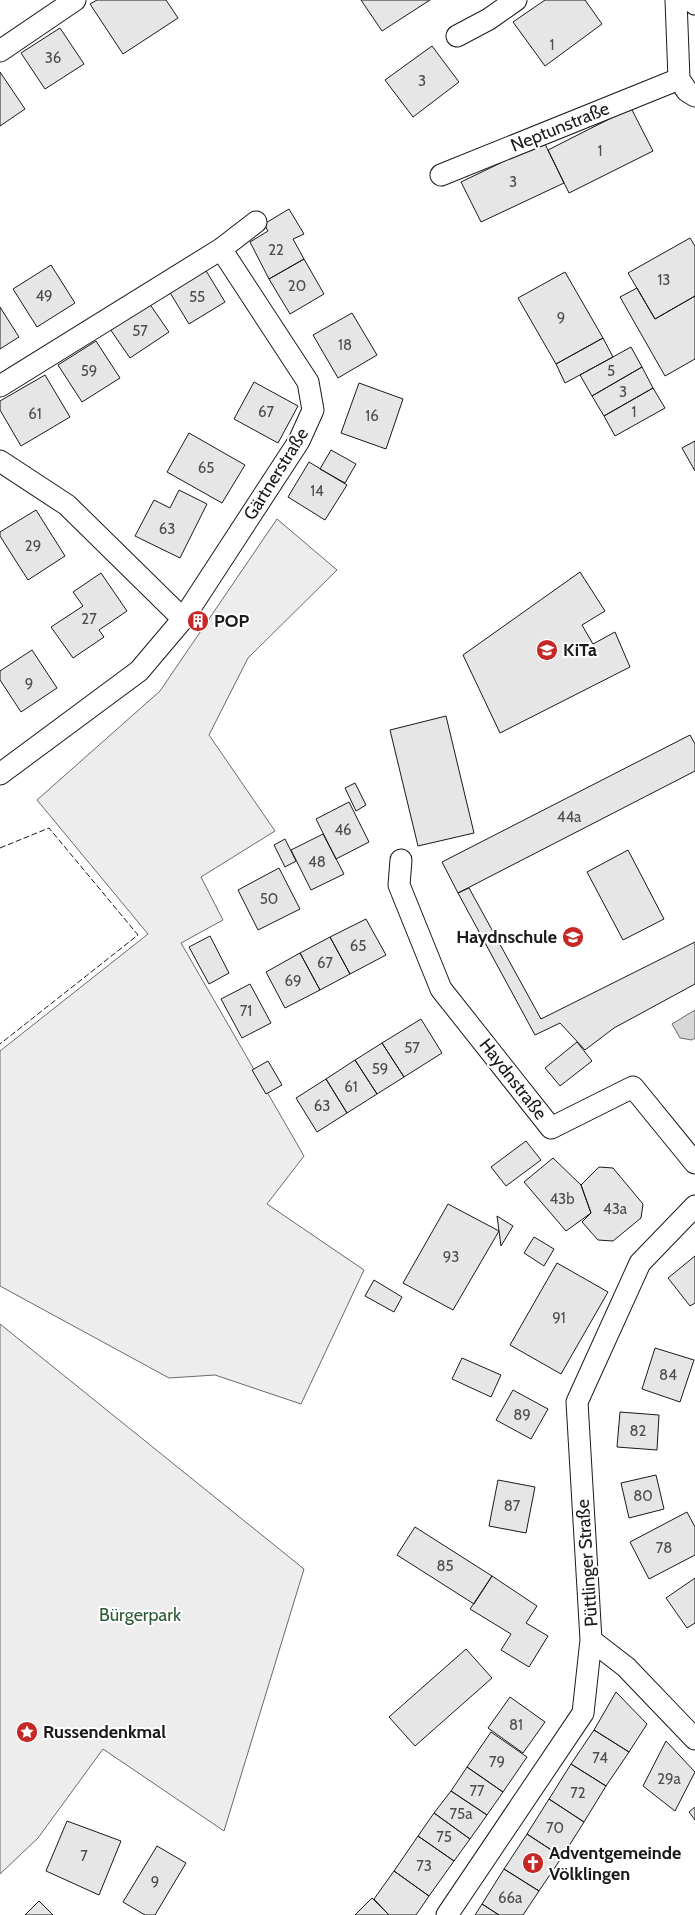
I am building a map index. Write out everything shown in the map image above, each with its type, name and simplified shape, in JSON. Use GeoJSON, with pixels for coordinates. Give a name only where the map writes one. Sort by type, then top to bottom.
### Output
{"type":"FeatureCollection","features":[{"type":"Feature","properties":{"kind":"street"},"geometry":{"type":"LineString","coordinates":[[0,51],[75,0]]}},
{"type":"Feature","properties":{"kind":"street"},"geometry":{"type":"LineString","coordinates":[[458,36],[489,19],[516,0]]}},
{"type":"Feature","properties":{"kind":"street"},"geometry":{"type":"LineString","coordinates":[[676,0],[679,79],[687,91],[695,96]]}},
{"type":"Feature","properties":{"kind":"street"},"geometry":{"type":"LineString","coordinates":[[691,0],[695,4]]}},
{"type":"Feature","properties":{"kind":"street","name":"Neptunstraße"},"geometry":{"type":"LineString","coordinates":[[441,175],[679,79]]}},
{"type":"Feature","properties":{"kind":"street"},"geometry":{"type":"LineString","coordinates":[[0,386],[221,249],[256,222]]}},
{"type":"Feature","properties":{"kind":"street","name":"Gärtnerstraße"},"geometry":{"type":"LineString","coordinates":[[0,774],[140,671],[183,619],[299,441],[313,410],[308,382],[221,249]]}},
{"type":"Feature","properties":{"kind":"street"},"geometry":{"type":"LineString","coordinates":[[0,461],[67,505],[183,619]]}},
{"type":"Feature","properties":{"kind":"street","name":"Haydnstraße"},"geometry":{"type":"LineString","coordinates":[[401,860],[399,885],[441,989],[551,1128],[633,1087],[695,1163]]}},
{"type":"Feature","properties":{"kind":"street","name":"Püttlinger Straße"},"geometry":{"type":"LineString","coordinates":[[447,1915],[583,1713],[591,1640],[576,1402],[640,1263],[695,1206]]}},
{"type":"Feature","properties":{"kind":"street"},"geometry":{"type":"LineString","coordinates":[[591,1640],[626,1667],[695,1739]]}},
{"type":"Feature","properties":{"kind":"shaded area"},"geometry":{"type":"Polygon","coordinates":[[[277,519],[337,570],[248,658],[209,735],[275,831],[201,877],[223,920],[181,943],[304,1156],[267,1204],[364,1270],[301,1404],[215,1375],[169,1378],[0,1286],[0,1051],[148,934],[37,800],[160,691],[277,519]]]}},
{"type":"Feature","properties":{"kind":"shaded area"},"geometry":{"type":"Polygon","coordinates":[[[695,1010],[695,1038],[692,1040],[680,1038],[672,1024],[695,1010]]]}},
{"type":"Feature","properties":{"kind":"shaded area","name":"Bürgerpark"},"geometry":{"type":"Polygon","coordinates":[[[0,1324],[304,1569],[224,1831],[103,1749],[38,1838],[0,1874],[0,1324]]]}},
{"type":"Feature","properties":{"kind":"building"},"geometry":{"type":"Polygon","coordinates":[[[97,0],[166,0],[178,18],[123,54],[90,4],[97,0]]]}},
{"type":"Feature","properties":{"kind":"building"},"geometry":{"type":"Polygon","coordinates":[[[361,0],[430,0],[382,31],[361,0]]]}},
{"type":"Feature","properties":{"kind":"building"},"geometry":{"type":"Polygon","coordinates":[[[545,0],[585,0],[602,24],[545,66],[513,22],[545,0]]]}},
{"type":"Feature","properties":{"kind":"building"},"geometry":{"type":"Polygon","coordinates":[[[60,28],[84,64],[45,89],[21,53],[60,28]]]}},
{"type":"Feature","properties":{"kind":"building"},"geometry":{"type":"Polygon","coordinates":[[[432,46],[459,82],[413,117],[385,80],[432,46]]]}},
{"type":"Feature","properties":{"kind":"building"},"geometry":{"type":"Polygon","coordinates":[[[0,72],[25,109],[0,126],[0,72]]]}},
{"type":"Feature","properties":{"kind":"building"},"geometry":{"type":"Polygon","coordinates":[[[631,108],[653,151],[569,193],[548,150],[631,108]]]}},
{"type":"Feature","properties":{"kind":"building"},"geometry":{"type":"Polygon","coordinates":[[[544,142],[564,183],[481,222],[461,182],[544,142]]]}},
{"type":"Feature","properties":{"kind":"building"},"geometry":{"type":"Polygon","coordinates":[[[289,209],[304,234],[293,239],[304,259],[269,279],[250,242],[268,231],[264,224],[289,209]]]}},
{"type":"Feature","properties":{"kind":"building"},"geometry":{"type":"Polygon","coordinates":[[[690,238],[695,246],[695,296],[655,319],[628,273],[690,238]]]}},
{"type":"Feature","properties":{"kind":"building"},"geometry":{"type":"Polygon","coordinates":[[[304,259],[324,294],[290,314],[269,279],[304,259]]]}},
{"type":"Feature","properties":{"kind":"building"},"geometry":{"type":"Polygon","coordinates":[[[51,265],[75,303],[37,327],[13,289],[51,265]]]}},
{"type":"Feature","properties":{"kind":"building"},"geometry":{"type":"Polygon","coordinates":[[[205,269],[225,302],[189,324],[169,291],[205,269]]]}},
{"type":"Feature","properties":{"kind":"building"},"geometry":{"type":"Polygon","coordinates":[[[565,272],[603,338],[556,364],[518,298],[565,272]]]}},
{"type":"Feature","properties":{"kind":"building"},"geometry":{"type":"Polygon","coordinates":[[[637,288],[655,319],[695,296],[695,359],[665,376],[620,297],[637,288]]]}},
{"type":"Feature","properties":{"kind":"building"},"geometry":{"type":"Polygon","coordinates":[[[149,303],[169,332],[130,358],[110,329],[149,303]]]}},
{"type":"Feature","properties":{"kind":"building"},"geometry":{"type":"Polygon","coordinates":[[[0,307],[19,337],[0,349],[0,307]]]}},
{"type":"Feature","properties":{"kind":"building"},"geometry":{"type":"Polygon","coordinates":[[[352,313],[377,355],[338,378],[313,335],[352,313]]]}},
{"type":"Feature","properties":{"kind":"building"},"geometry":{"type":"Polygon","coordinates":[[[603,338],[613,357],[565,383],[556,364],[603,338]]]}},
{"type":"Feature","properties":{"kind":"building"},"geometry":{"type":"Polygon","coordinates":[[[96,341],[120,378],[82,402],[58,365],[96,341]]]}},
{"type":"Feature","properties":{"kind":"building"},"geometry":{"type":"Polygon","coordinates":[[[631,347],[642,367],[592,396],[580,375],[631,347]]]}},
{"type":"Feature","properties":{"kind":"building"},"geometry":{"type":"Polygon","coordinates":[[[642,367],[653,388],[604,416],[592,396],[642,367]]]}},
{"type":"Feature","properties":{"kind":"building"},"geometry":{"type":"Polygon","coordinates":[[[45,375],[70,417],[21,446],[0,410],[0,401],[45,375]]]}},
{"type":"Feature","properties":{"kind":"building"},"geometry":{"type":"Polygon","coordinates":[[[254,382],[298,406],[278,443],[234,419],[254,382]]]}},
{"type":"Feature","properties":{"kind":"building"},"geometry":{"type":"Polygon","coordinates":[[[359,383],[403,399],[386,449],[341,433],[359,383]]]}},
{"type":"Feature","properties":{"kind":"building"},"geometry":{"type":"Polygon","coordinates":[[[653,388],[665,408],[615,436],[604,416],[653,388]]]}},
{"type":"Feature","properties":{"kind":"building"},"geometry":{"type":"Polygon","coordinates":[[[189,433],[245,465],[222,503],[167,472],[189,433]]]}},
{"type":"Feature","properties":{"kind":"building"},"geometry":{"type":"Polygon","coordinates":[[[695,441],[695,471],[682,448],[695,441]]]}},
{"type":"Feature","properties":{"kind":"building"},"geometry":{"type":"Polygon","coordinates":[[[331,450],[356,464],[345,483],[320,469],[331,450]]]}},
{"type":"Feature","properties":{"kind":"building"},"geometry":{"type":"Polygon","coordinates":[[[309,462],[347,485],[325,520],[288,497],[309,462]]]}},
{"type":"Feature","properties":{"kind":"building"},"geometry":{"type":"Polygon","coordinates":[[[179,490],[207,504],[180,558],[135,536],[154,500],[170,508],[179,490]]]}},
{"type":"Feature","properties":{"kind":"building"},"geometry":{"type":"Polygon","coordinates":[[[36,510],[65,556],[28,580],[0,536],[0,532],[36,510]]]}},
{"type":"Feature","properties":{"kind":"building","name":"KiTa"},"geometry":{"type":"Polygon","coordinates":[[[580,572],[605,611],[582,625],[593,644],[615,632],[630,667],[500,733],[463,655],[580,572]]]}},
{"type":"Feature","properties":{"kind":"building"},"geometry":{"type":"Polygon","coordinates":[[[101,573],[127,611],[99,630],[104,637],[73,658],[51,627],[83,606],[73,592],[101,573]]]}},
{"type":"Feature","properties":{"kind":"building","name":"POP"},"geometry":{"type":"Polygon","coordinates":[[[198,614],[204,619],[198,628],[191,623],[198,614]]]}},
{"type":"Feature","properties":{"kind":"building"},"geometry":{"type":"Polygon","coordinates":[[[32,650],[57,688],[21,712],[0,680],[0,671],[32,650]]]}},
{"type":"Feature","properties":{"kind":"building"},"geometry":{"type":"Polygon","coordinates":[[[446,716],[474,833],[418,846],[390,730],[446,716]]]}},
{"type":"Feature","properties":{"kind":"building"},"geometry":{"type":"Polygon","coordinates":[[[690,735],[695,744],[695,771],[458,893],[442,862],[690,735]]]}},
{"type":"Feature","properties":{"kind":"building"},"geometry":{"type":"Polygon","coordinates":[[[355,783],[366,805],[356,811],[345,788],[355,783]]]}},
{"type":"Feature","properties":{"kind":"building"},"geometry":{"type":"Polygon","coordinates":[[[349,802],[369,842],[336,859],[316,819],[349,802]]]}},
{"type":"Feature","properties":{"kind":"building"},"geometry":{"type":"Polygon","coordinates":[[[323,834],[344,874],[311,890],[291,850],[323,834]]]}},
{"type":"Feature","properties":{"kind":"building"},"geometry":{"type":"Polygon","coordinates":[[[285,839],[296,861],[285,867],[274,845],[285,839]]]}},
{"type":"Feature","properties":{"kind":"building"},"geometry":{"type":"Polygon","coordinates":[[[628,850],[664,919],[623,940],[587,872],[628,850]]]}},
{"type":"Feature","properties":{"kind":"building"},"geometry":{"type":"Polygon","coordinates":[[[279,868],[300,909],[258,930],[238,890],[279,868]]]}},
{"type":"Feature","properties":{"kind":"building"},"geometry":{"type":"Polygon","coordinates":[[[469,888],[541,1019],[695,942],[695,984],[614,1028],[585,1050],[560,1023],[535,1035],[458,893],[469,888]]]}},
{"type":"Feature","properties":{"kind":"building"},"geometry":{"type":"Polygon","coordinates":[[[366,919],[386,955],[350,974],[330,937],[366,919]]]}},
{"type":"Feature","properties":{"kind":"building"},"geometry":{"type":"Polygon","coordinates":[[[210,936],[229,973],[209,984],[189,947],[210,936]]]}},
{"type":"Feature","properties":{"kind":"building"},"geometry":{"type":"Polygon","coordinates":[[[330,937],[350,974],[320,990],[300,953],[330,937]]]}},
{"type":"Feature","properties":{"kind":"building"},"geometry":{"type":"Polygon","coordinates":[[[300,953],[320,990],[285,1008],[266,972],[300,953]]]}},
{"type":"Feature","properties":{"kind":"building"},"geometry":{"type":"Polygon","coordinates":[[[250,984],[271,1023],[242,1038],[221,999],[250,984]]]}},
{"type":"Feature","properties":{"kind":"building"},"geometry":{"type":"Polygon","coordinates":[[[421,1019],[442,1053],[404,1077],[382,1043],[421,1019]]]}},
{"type":"Feature","properties":{"kind":"building"},"geometry":{"type":"Polygon","coordinates":[[[577,1042],[592,1061],[560,1086],[545,1068],[577,1042]]]}},
{"type":"Feature","properties":{"kind":"building"},"geometry":{"type":"Polygon","coordinates":[[[382,1043],[404,1077],[377,1094],[355,1060],[382,1043]]]}},
{"type":"Feature","properties":{"kind":"building"},"geometry":{"type":"Polygon","coordinates":[[[355,1060],[377,1094],[347,1113],[326,1079],[355,1060]]]}},
{"type":"Feature","properties":{"kind":"building"},"geometry":{"type":"Polygon","coordinates":[[[268,1061],[282,1085],[266,1094],[252,1070],[268,1061]]]}},
{"type":"Feature","properties":{"kind":"building"},"geometry":{"type":"Polygon","coordinates":[[[326,1079],[347,1113],[317,1132],[296,1098],[326,1079]]]}},
{"type":"Feature","properties":{"kind":"building"},"geometry":{"type":"Polygon","coordinates":[[[526,1141],[541,1160],[506,1186],[491,1167],[526,1141]]]}},
{"type":"Feature","properties":{"kind":"building"},"geometry":{"type":"Polygon","coordinates":[[[553,1158],[581,1185],[591,1213],[566,1231],[524,1182],[553,1158]]]}},
{"type":"Feature","properties":{"kind":"building"},"geometry":{"type":"Polygon","coordinates":[[[599,1167],[613,1168],[643,1204],[641,1218],[613,1241],[598,1240],[582,1222],[591,1213],[581,1185],[599,1167]]]}},
{"type":"Feature","properties":{"kind":"building"},"geometry":{"type":"Polygon","coordinates":[[[448,1204],[499,1231],[453,1310],[403,1283],[448,1204]]]}},
{"type":"Feature","properties":{"kind":"building"},"geometry":{"type":"Polygon","coordinates":[[[497,1216],[513,1226],[501,1246],[497,1216]]]}},
{"type":"Feature","properties":{"kind":"building"},"geometry":{"type":"Polygon","coordinates":[[[534,1237],[554,1249],[544,1266],[524,1253],[534,1237]]]}},
{"type":"Feature","properties":{"kind":"building"},"geometry":{"type":"Polygon","coordinates":[[[695,1256],[695,1303],[690,1306],[668,1278],[695,1256]]]}},
{"type":"Feature","properties":{"kind":"building"},"geometry":{"type":"Polygon","coordinates":[[[557,1263],[608,1292],[561,1374],[510,1345],[557,1263]]]}},
{"type":"Feature","properties":{"kind":"building"},"geometry":{"type":"Polygon","coordinates":[[[374,1280],[402,1297],[394,1312],[365,1296],[374,1280]]]}},
{"type":"Feature","properties":{"kind":"building"},"geometry":{"type":"Polygon","coordinates":[[[655,1348],[694,1360],[680,1402],[642,1389],[655,1348]]]}},
{"type":"Feature","properties":{"kind":"building"},"geometry":{"type":"Polygon","coordinates":[[[462,1358],[501,1375],[491,1397],[452,1379],[462,1358]]]}},
{"type":"Feature","properties":{"kind":"building"},"geometry":{"type":"Polygon","coordinates":[[[513,1390],[548,1409],[531,1439],[496,1420],[513,1390]]]}},
{"type":"Feature","properties":{"kind":"building"},"geometry":{"type":"Polygon","coordinates":[[[620,1412],[659,1415],[657,1450],[617,1447],[620,1412]]]}},
{"type":"Feature","properties":{"kind":"building"},"geometry":{"type":"Polygon","coordinates":[[[656,1475],[664,1509],[629,1518],[621,1483],[656,1475]]]}},
{"type":"Feature","properties":{"kind":"building"},"geometry":{"type":"Polygon","coordinates":[[[498,1480],[535,1487],[526,1533],[489,1526],[498,1480]]]}},
{"type":"Feature","properties":{"kind":"building"},"geometry":{"type":"Polygon","coordinates":[[[687,1512],[695,1527],[695,1555],[649,1579],[630,1542],[687,1512]]]}},
{"type":"Feature","properties":{"kind":"building"},"geometry":{"type":"Polygon","coordinates":[[[415,1527],[492,1576],[474,1604],[397,1555],[415,1527]]]}},
{"type":"Feature","properties":{"kind":"building"},"geometry":{"type":"Polygon","coordinates":[[[492,1576],[537,1606],[526,1623],[548,1636],[529,1667],[501,1650],[511,1634],[470,1609],[492,1576]]]}},
{"type":"Feature","properties":{"kind":"building"},"geometry":{"type":"Polygon","coordinates":[[[695,1578],[695,1623],[687,1628],[666,1598],[695,1578]]]}},
{"type":"Feature","properties":{"kind":"building"},"geometry":{"type":"Polygon","coordinates":[[[466,1649],[492,1678],[415,1746],[389,1717],[466,1649]]]}},
{"type":"Feature","properties":{"kind":"building"},"geometry":{"type":"Polygon","coordinates":[[[616,1692],[647,1724],[629,1752],[594,1730],[616,1692]]]}},
{"type":"Feature","properties":{"kind":"building"},"geometry":{"type":"Polygon","coordinates":[[[510,1697],[545,1722],[523,1753],[488,1728],[510,1697]]]}},
{"type":"Feature","properties":{"kind":"building"},"geometry":{"type":"Polygon","coordinates":[[[594,1730],[629,1752],[606,1786],[571,1764],[594,1730]]]}},
{"type":"Feature","properties":{"kind":"building"},"geometry":{"type":"Polygon","coordinates":[[[491,1732],[527,1757],[503,1792],[467,1767],[491,1732]]]}},
{"type":"Feature","properties":{"kind":"building"},"geometry":{"type":"Polygon","coordinates":[[[666,1741],[695,1772],[675,1811],[643,1786],[666,1741]]]}},
{"type":"Feature","properties":{"kind":"building"},"geometry":{"type":"Polygon","coordinates":[[[571,1764],[606,1786],[584,1822],[549,1799],[571,1764]]]}},
{"type":"Feature","properties":{"kind":"building"},"geometry":{"type":"Polygon","coordinates":[[[467,1767],[503,1792],[487,1815],[451,1791],[467,1767]]]}},
{"type":"Feature","properties":{"kind":"building"},"geometry":{"type":"Polygon","coordinates":[[[451,1791],[487,1815],[470,1839],[434,1813],[451,1791]]]}},
{"type":"Feature","properties":{"kind":"building"},"geometry":{"type":"Polygon","coordinates":[[[549,1799],[584,1822],[562,1857],[527,1834],[549,1799]]]}},
{"type":"Feature","properties":{"kind":"building"},"geometry":{"type":"Polygon","coordinates":[[[695,1807],[695,1820],[689,1812],[695,1807]]]}},
{"type":"Feature","properties":{"kind":"building"},"geometry":{"type":"Polygon","coordinates":[[[434,1813],[470,1839],[454,1861],[418,1836],[434,1813]]]}},
{"type":"Feature","properties":{"kind":"building"},"geometry":{"type":"Polygon","coordinates":[[[67,1821],[121,1841],[99,1895],[46,1871],[67,1821]]]}},
{"type":"Feature","properties":{"kind":"building","name":"Adventgemeinde Völklingen"},"geometry":{"type":"Polygon","coordinates":[[[527,1834],[562,1857],[539,1891],[504,1869],[527,1834]]]}},
{"type":"Feature","properties":{"kind":"building"},"geometry":{"type":"Polygon","coordinates":[[[418,1836],[454,1861],[429,1896],[394,1871],[418,1836]]]}},
{"type":"Feature","properties":{"kind":"building"},"geometry":{"type":"Polygon","coordinates":[[[157,1846],[186,1863],[155,1915],[145,1915],[123,1902],[157,1846]]]}},
{"type":"Feature","properties":{"kind":"building"},"geometry":{"type":"Polygon","coordinates":[[[504,1869],[539,1891],[523,1915],[499,1915],[482,1904],[504,1869]]]}},
{"type":"Feature","properties":{"kind":"building"},"geometry":{"type":"Polygon","coordinates":[[[394,1871],[429,1896],[416,1915],[389,1915],[374,1899],[394,1871]]]}},
{"type":"Feature","properties":{"kind":"building"},"geometry":{"type":"Polygon","coordinates":[[[372,1898],[389,1915],[355,1915],[372,1898]]]}},
{"type":"Feature","properties":{"kind":"building"},"geometry":{"type":"Polygon","coordinates":[[[39,1901],[53,1915],[25,1915],[39,1901]]]}},
{"type":"Feature","properties":{"kind":"building"},"geometry":{"type":"Polygon","coordinates":[[[482,1904],[499,1915],[475,1915],[482,1904]]]}},
{"type":"Feature","properties":{"kind":"fence"},"geometry":{"type":"LineString","coordinates":[[0,848],[49,828],[138,935],[0,1044]]}},
{"type":"Feature","properties":{"kind":"place","name":"POP"},"geometry":{"type":"Point","coordinates":[198,621]}},
{"type":"Feature","properties":{"kind":"place","name":"KiTa"},"geometry":{"type":"Point","coordinates":[547,650]}},
{"type":"Feature","properties":{"kind":"place","name":"Haydnschule"},"geometry":{"type":"Point","coordinates":[573,937]}},
{"type":"Feature","properties":{"kind":"place","name":"Russendenkmal"},"geometry":{"type":"Point","coordinates":[27,1732]}},
{"type":"Feature","properties":{"kind":"place","name":"Adventgemeinde Völklingen"},"geometry":{"type":"Point","coordinates":[533,1863]}}]}
